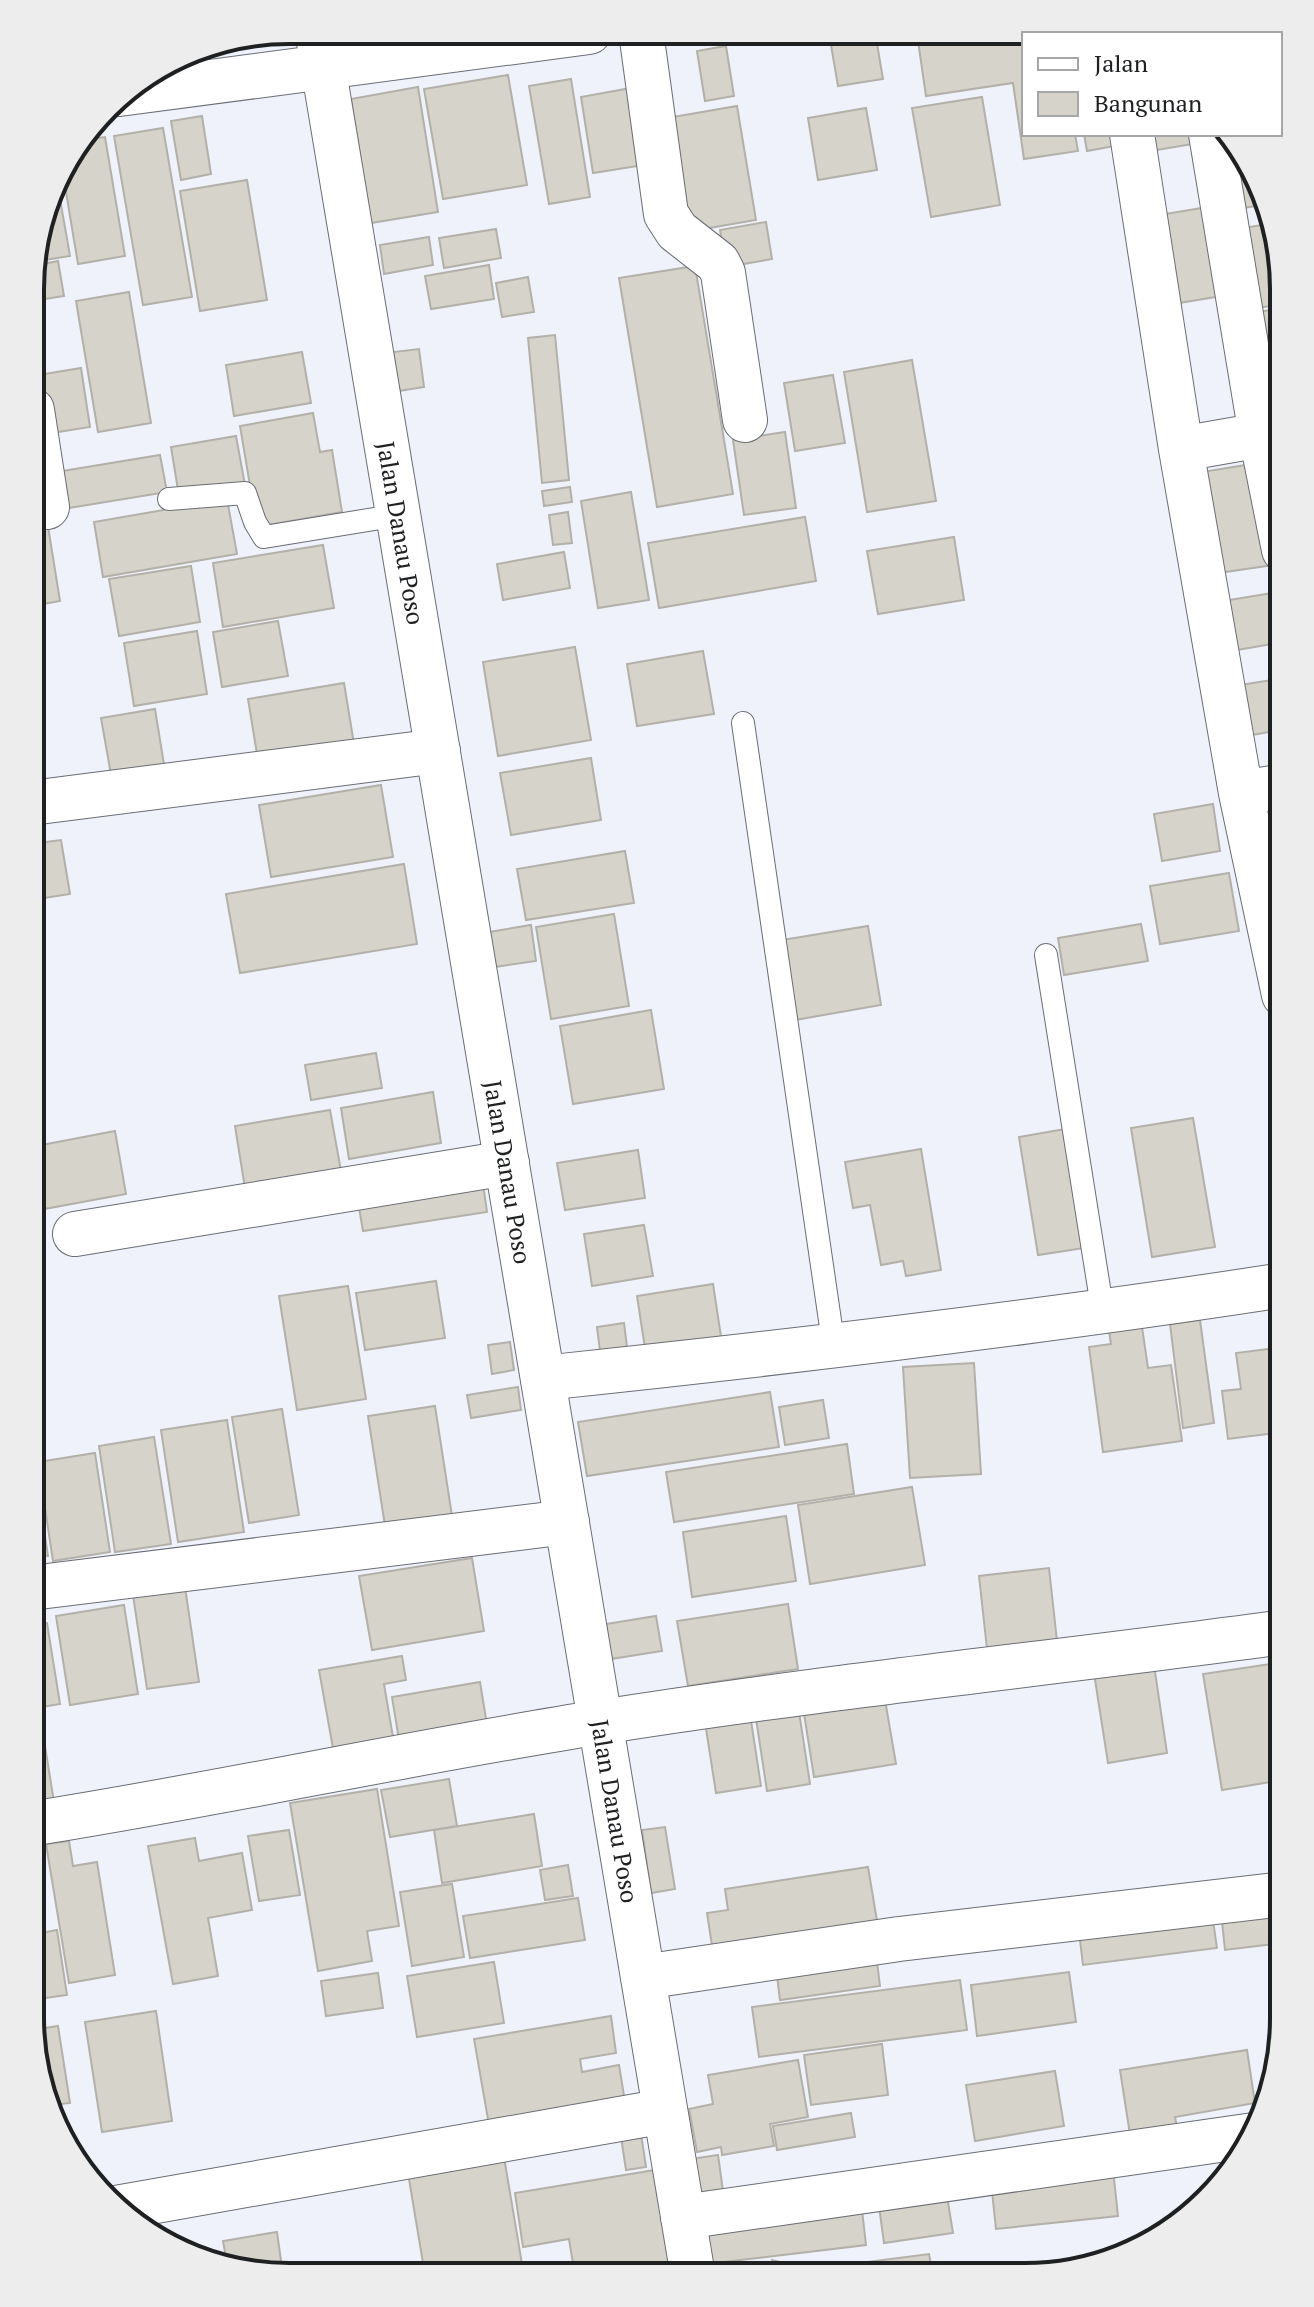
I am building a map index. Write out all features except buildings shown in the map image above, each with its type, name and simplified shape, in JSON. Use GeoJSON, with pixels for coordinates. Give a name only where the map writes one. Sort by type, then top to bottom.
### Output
{"type":"FeatureCollection","features":[{"type":"Feature","properties":{"kind":"street"},"geometry":{"type":"LineString","coordinates":[[153,86],[321,49],[400,44]]}},
{"type":"Feature","properties":{"kind":"street"},"geometry":{"type":"LineString","coordinates":[[643,44],[666,214],[677,231],[718,263],[723,273],[745,420]]}},
{"type":"Feature","properties":{"kind":"street","name":"Jalan Danau Poso"},"geometry":{"type":"LineString","coordinates":[[321,49],[691,2263]]}},
{"type":"Feature","properties":{"kind":"street"},"geometry":{"type":"LineString","coordinates":[[1132,136],[1181,449],[1241,793],[1270,928]]}},
{"type":"Feature","properties":{"kind":"street"},"geometry":{"type":"LineString","coordinates":[[1211,136],[1270,479]]}},
{"type":"Feature","properties":{"kind":"street"},"geometry":{"type":"LineString","coordinates":[[1181,449],[1261,435]]}},
{"type":"Feature","properties":{"kind":"street"},"geometry":{"type":"LineString","coordinates":[[44,488],[47,507]]}},
{"type":"Feature","properties":{"kind":"street"},"geometry":{"type":"LineString","coordinates":[[44,801],[438,751]]}},
{"type":"Feature","properties":{"kind":"street"},"geometry":{"type":"LineString","coordinates":[[1241,793],[1270,788]]}},
{"type":"Feature","properties":{"kind":"street"},"geometry":{"type":"LineString","coordinates":[[75,1234],[507,1163]]}},
{"type":"Feature","properties":{"kind":"street"},"geometry":{"type":"LineString","coordinates":[[543,1378],[834,1348],[1103,1313],[1269,1287]]}},
{"type":"Feature","properties":{"kind":"street"},"geometry":{"type":"LineString","coordinates":[[44,1586],[567,1522]]}},
{"type":"Feature","properties":{"kind":"street"},"geometry":{"type":"LineString","coordinates":[[44,1822],[142,1807],[600,1722],[1269,1634]]}},
{"type":"Feature","properties":{"kind":"street"},"geometry":{"type":"LineString","coordinates":[[643,1977],[899,1939],[1269,1896]]}},
{"type":"Feature","properties":{"kind":"street"},"geometry":{"type":"LineString","coordinates":[[132,2205],[665,2111]]}},
{"type":"Feature","properties":{"kind":"street"},"geometry":{"type":"LineString","coordinates":[[683,2217],[1238,2137]]}},
{"type":"Feature","properties":{"kind":"lane"},"geometry":{"type":"LineString","coordinates":[[169,499],[245,493],[264,537],[399,515]]}},
{"type":"Feature","properties":{"kind":"lane"},"geometry":{"type":"LineString","coordinates":[[743,723],[834,1348]]}},
{"type":"Feature","properties":{"kind":"lane"},"geometry":{"type":"LineString","coordinates":[[1046,955],[1103,1313]]}}]}
